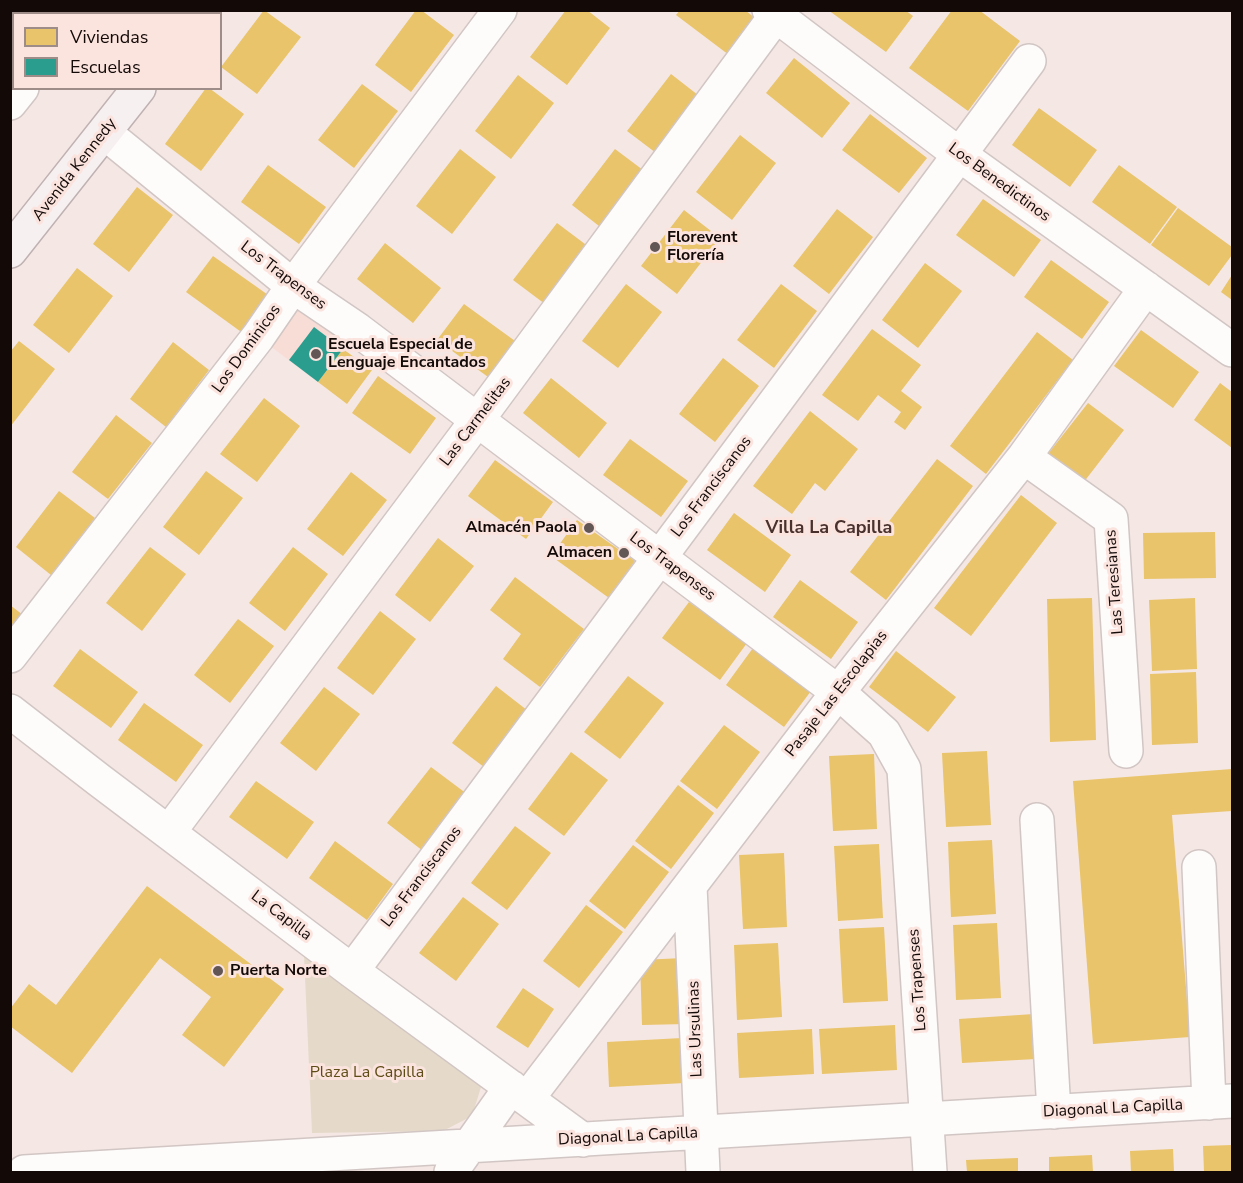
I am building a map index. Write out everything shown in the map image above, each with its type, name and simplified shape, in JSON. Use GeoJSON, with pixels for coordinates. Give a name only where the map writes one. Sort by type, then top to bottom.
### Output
{"type":"FeatureCollection","features":[{"type":"Feature","properties":{"kind":"main road","name":"Avenida Kennedy"},"geometry":{"type":"LineString","coordinates":[[10,251],[137,90]]}},
{"type":"Feature","properties":{"kind":"street","name":"Los Dominicos"},"geometry":{"type":"LineString","coordinates":[[10,656],[258,337],[293,286],[500,10]]}},
{"type":"Feature","properties":{"kind":"street","name":"Los Benedictinos"},"geometry":{"type":"LineString","coordinates":[[775,12],[960,156],[1233,350]]}},
{"type":"Feature","properties":{"kind":"street","name":"Las Carmelitas"},"geometry":{"type":"LineString","coordinates":[[169,832],[478,419],[775,12]]}},
{"type":"Feature","properties":{"kind":"street","name":"Los Franciscanos"},"geometry":{"type":"LineString","coordinates":[[352,971],[1029,61]]}},
{"type":"Feature","properties":{"kind":"street"},"geometry":{"type":"LineString","coordinates":[[10,103],[20,90]]}},
{"type":"Feature","properties":{"kind":"street","name":"Los Trapenses"},"geometry":{"type":"LineString","coordinates":[[105,133],[293,286],[358,330],[478,419],[838,692],[884,733],[904,769],[930,1173]]}},
{"type":"Feature","properties":{"kind":"street","name":"Pasaje Las Escolapias"},"geometry":{"type":"LineString","coordinates":[[451,1173],[470,1146],[519,1093],[690,886],[838,692],[1024,457],[1146,288]]}},
{"type":"Feature","properties":{"kind":"street","name":"Las Teresianas"},"geometry":{"type":"LineString","coordinates":[[1024,457],[1111,519],[1126,751]]}},
{"type":"Feature","properties":{"kind":"street","name":"La Capilla"},"geometry":{"type":"LineString","coordinates":[[10,711],[352,971],[583,1140]]}},
{"type":"Feature","properties":{"kind":"street"},"geometry":{"type":"LineString","coordinates":[[1037,820],[1054,1112]]}},
{"type":"Feature","properties":{"kind":"street"},"geometry":{"type":"LineString","coordinates":[[1199,867],[1221,1102]]}},
{"type":"Feature","properties":{"kind":"street","name":"Las Ursulinas"},"geometry":{"type":"LineString","coordinates":[[690,886],[703,1173]]}},
{"type":"Feature","properties":{"kind":"street","name":"Diagonal La Capilla"},"geometry":{"type":"LineString","coordinates":[[24,1173],[1221,1102]]}},
{"type":"Feature","properties":{"kind":"shaded area"},"geometry":{"type":"Polygon","coordinates":[[[293,286],[358,330],[318,382],[258,337],[293,286]]]}},
{"type":"Feature","properties":{"kind":"green space","name":"Plaza La Capilla"},"geometry":{"type":"Polygon","coordinates":[[[304,955],[482,1084],[472,1116],[443,1131],[312,1133],[304,955]]]}},
{"type":"Feature","properties":{"kind":"building: Viviendas"},"geometry":{"type":"Polygon","coordinates":[[[264,10],[301,37],[257,94],[222,66],[264,10]]]}},
{"type":"Feature","properties":{"kind":"building: Viviendas"},"geometry":{"type":"Polygon","coordinates":[[[416,10],[421,10],[454,35],[411,92],[375,65],[416,10]]]}},
{"type":"Feature","properties":{"kind":"building: Viviendas"},"geometry":{"type":"Polygon","coordinates":[[[566,10],[587,10],[610,28],[567,85],[530,57],[566,10]]]}},
{"type":"Feature","properties":{"kind":"building: Viviendas"},"geometry":{"type":"Polygon","coordinates":[[[680,10],[745,10],[761,23],[733,58],[676,15],[680,10]]]}},
{"type":"Feature","properties":{"kind":"building: Viviendas"},"geometry":{"type":"Polygon","coordinates":[[[828,10],[905,10],[913,16],[886,52],[828,10]]]}},
{"type":"Feature","properties":{"kind":"building: Viviendas"},"geometry":{"type":"Polygon","coordinates":[[[952,10],[979,10],[1020,41],[968,111],[909,68],[952,10]]]}},
{"type":"Feature","properties":{"kind":"building: Viviendas"},"geometry":{"type":"Polygon","coordinates":[[[794,58],[850,103],[822,138],[766,93],[794,58]]]}},
{"type":"Feature","properties":{"kind":"building: Viviendas"},"geometry":{"type":"Polygon","coordinates":[[[671,74],[707,102],[664,159],[627,131],[671,74]]]}},
{"type":"Feature","properties":{"kind":"building: Viviendas"},"geometry":{"type":"Polygon","coordinates":[[[518,75],[554,103],[511,159],[475,131],[518,75]]]}},
{"type":"Feature","properties":{"kind":"building: Viviendas"},"geometry":{"type":"Polygon","coordinates":[[[362,84],[398,111],[354,168],[318,140],[362,84]]]}},
{"type":"Feature","properties":{"kind":"building: Viviendas"},"geometry":{"type":"Polygon","coordinates":[[[205,90],[212,90],[244,114],[201,171],[165,144],[205,90]]]}},
{"type":"Feature","properties":{"kind":"building: Viviendas"},"geometry":{"type":"Polygon","coordinates":[[[1039,108],[1097,150],[1070,187],[1012,145],[1039,108]]]}},
{"type":"Feature","properties":{"kind":"building: Viviendas"},"geometry":{"type":"Polygon","coordinates":[[[870,114],[927,158],[899,193],[842,150],[870,114]]]}},
{"type":"Feature","properties":{"kind":"building: Viviendas"},"geometry":{"type":"Polygon","coordinates":[[[740,135],[776,163],[732,220],[696,192],[740,135]]]}},
{"type":"Feature","properties":{"kind":"building: Viviendas"},"geometry":{"type":"Polygon","coordinates":[[[460,149],[496,177],[452,234],[416,206],[460,149]]]}},
{"type":"Feature","properties":{"kind":"building: Viviendas"},"geometry":{"type":"Polygon","coordinates":[[[615,149],[651,176],[608,233],[572,205],[615,149]]]}},
{"type":"Feature","properties":{"kind":"building: Viviendas"},"geometry":{"type":"Polygon","coordinates":[[[268,165],[326,207],[299,244],[241,202],[268,165]]]}},
{"type":"Feature","properties":{"kind":"building: Viviendas"},"geometry":{"type":"Polygon","coordinates":[[[1119,165],[1177,207],[1150,244],[1092,202],[1119,165]]]}},
{"type":"Feature","properties":{"kind":"building: Viviendas"},"geometry":{"type":"Polygon","coordinates":[[[137,187],[173,215],[129,272],[93,244],[137,187]]]}},
{"type":"Feature","properties":{"kind":"building: Viviendas"},"geometry":{"type":"Polygon","coordinates":[[[983,199],[1041,240],[1014,277],[956,235],[983,199]]]}},
{"type":"Feature","properties":{"kind":"building: Viviendas"},"geometry":{"type":"Polygon","coordinates":[[[1178,208],[1232,247],[1232,255],[1209,286],[1151,245],[1178,208]]]}},
{"type":"Feature","properties":{"kind":"building: Viviendas"},"geometry":{"type":"Polygon","coordinates":[[[837,209],[873,237],[829,294],[793,266],[837,209]]]}},
{"type":"Feature","properties":{"kind":"building: Viviendas"},"geometry":{"type":"Polygon","coordinates":[[[684,210],[720,238],[677,294],[641,266],[684,210]]]}},
{"type":"Feature","properties":{"kind":"building: Viviendas"},"geometry":{"type":"Polygon","coordinates":[[[557,223],[593,250],[549,307],[513,280],[557,223]]]}},
{"type":"Feature","properties":{"kind":"building: Viviendas"},"geometry":{"type":"Polygon","coordinates":[[[385,243],[441,288],[413,323],[357,279],[385,243]]]}},
{"type":"Feature","properties":{"kind":"building: Viviendas"},"geometry":{"type":"Polygon","coordinates":[[[213,256],[271,297],[244,334],[186,292],[213,256]]]}},
{"type":"Feature","properties":{"kind":"building: Viviendas"},"geometry":{"type":"Polygon","coordinates":[[[1051,260],[1109,302],[1082,339],[1024,297],[1051,260]]]}},
{"type":"Feature","properties":{"kind":"building: Viviendas"},"geometry":{"type":"Polygon","coordinates":[[[925,263],[962,291],[918,348],[882,320],[925,263]]]}},
{"type":"Feature","properties":{"kind":"building: Viviendas"},"geometry":{"type":"Polygon","coordinates":[[[77,268],[113,296],[69,353],[33,325],[77,268]]]}},
{"type":"Feature","properties":{"kind":"building: Viviendas"},"geometry":{"type":"Polygon","coordinates":[[[1232,275],[1232,300],[1221,292],[1232,275]]]}},
{"type":"Feature","properties":{"kind":"building: Viviendas"},"geometry":{"type":"Polygon","coordinates":[[[626,284],[662,312],[618,368],[582,341],[626,284]]]}},
{"type":"Feature","properties":{"kind":"building: Viviendas"},"geometry":{"type":"Polygon","coordinates":[[[781,284],[817,311],[774,368],[737,340],[781,284]]]}},
{"type":"Feature","properties":{"kind":"building: Viviendas"},"geometry":{"type":"Polygon","coordinates":[[[464,304],[522,346],[495,382],[437,340],[464,304]]]}},
{"type":"Feature","properties":{"kind":"building: Viviendas"},"geometry":{"type":"Polygon","coordinates":[[[872,329],[921,365],[901,391],[922,407],[905,430],[894,422],[901,412],[878,395],[858,421],[822,395],[872,329]]]}},
{"type":"Feature","properties":{"kind":"building: Viviendas"},"geometry":{"type":"Polygon","coordinates":[[[1141,330],[1199,372],[1173,408],[1114,366],[1141,330]]]}},
{"type":"Feature","properties":{"kind":"building: Viviendas"},"geometry":{"type":"Polygon","coordinates":[[[1037,332],[1073,360],[986,474],[950,446],[1037,332]]]}},
{"type":"Feature","properties":{"kind":"building: Viviendas"},"geometry":{"type":"Polygon","coordinates":[[[19,341],[55,369],[10,427],[10,352],[19,341]]]}},
{"type":"Feature","properties":{"kind":"building: Viviendas"},"geometry":{"type":"Polygon","coordinates":[[[173,342],[209,370],[166,427],[130,399],[173,342]]]}},
{"type":"Feature","properties":{"kind":"building: Viviendas"},"geometry":{"type":"Polygon","coordinates":[[[343,349],[372,370],[347,404],[318,382],[343,349]]]}},
{"type":"Feature","properties":{"kind":"building: Viviendas"},"geometry":{"type":"Polygon","coordinates":[[[723,358],[759,386],[715,442],[679,414],[723,358]]]}},
{"type":"Feature","properties":{"kind":"building: Viviendas"},"geometry":{"type":"Polygon","coordinates":[[[378,376],[436,418],[410,454],[352,413],[378,376]]]}},
{"type":"Feature","properties":{"kind":"building: Viviendas"},"geometry":{"type":"Polygon","coordinates":[[[551,378],[607,423],[579,458],[523,413],[551,378]]]}},
{"type":"Feature","properties":{"kind":"building: Viviendas"},"geometry":{"type":"Polygon","coordinates":[[[1220,383],[1232,392],[1232,448],[1194,420],[1220,383]]]}},
{"type":"Feature","properties":{"kind":"building: Viviendas"},"geometry":{"type":"Polygon","coordinates":[[[264,398],[300,426],[257,482],[220,454],[264,398]]]}},
{"type":"Feature","properties":{"kind":"building: Viviendas"},"geometry":{"type":"Polygon","coordinates":[[[1088,403],[1124,430],[1080,487],[1044,459],[1088,403]]]}},
{"type":"Feature","properties":{"kind":"building: Viviendas"},"geometry":{"type":"Polygon","coordinates":[[[810,411],[858,449],[825,491],[815,483],[792,514],[753,486],[810,411]]]}},
{"type":"Feature","properties":{"kind":"building: Viviendas"},"geometry":{"type":"Polygon","coordinates":[[[116,415],[152,443],[108,499],[72,472],[116,415]]]}},
{"type":"Feature","properties":{"kind":"building: Viviendas"},"geometry":{"type":"Polygon","coordinates":[[[630,439],[688,481],[661,517],[603,475],[630,439]]]}},
{"type":"Feature","properties":{"kind":"building: Viviendas"},"geometry":{"type":"Polygon","coordinates":[[[937,459],[973,486],[886,600],[850,572],[937,459]]]}},
{"type":"Feature","properties":{"kind":"building: Viviendas"},"geometry":{"type":"Polygon","coordinates":[[[495,460],[553,502],[526,539],[468,496],[495,460]]]}},
{"type":"Feature","properties":{"kind":"building: Viviendas"},"geometry":{"type":"Polygon","coordinates":[[[206,471],[243,498],[199,555],[163,527],[206,471]]]}},
{"type":"Feature","properties":{"kind":"building: Viviendas"},"geometry":{"type":"Polygon","coordinates":[[[351,472],[387,500],[343,556],[307,529],[351,472]]]}},
{"type":"Feature","properties":{"kind":"building: Viviendas"},"geometry":{"type":"Polygon","coordinates":[[[59,491],[95,518],[51,575],[16,547],[59,491]]]}},
{"type":"Feature","properties":{"kind":"building: Viviendas"},"geometry":{"type":"Polygon","coordinates":[[[1021,495],[1057,523],[971,636],[934,608],[1021,495]]]}},
{"type":"Feature","properties":{"kind":"building: Viviendas"},"geometry":{"type":"Polygon","coordinates":[[[734,513],[791,555],[765,592],[707,550],[734,513]]]}},
{"type":"Feature","properties":{"kind":"building: Viviendas"},"geometry":{"type":"Polygon","coordinates":[[[577,520],[635,561],[609,598],[551,556],[577,520]]]}},
{"type":"Feature","properties":{"kind":"building: Viviendas"},"geometry":{"type":"Polygon","coordinates":[[[1215,532],[1216,578],[1144,579],[1143,533],[1215,532]]]}},
{"type":"Feature","properties":{"kind":"building: Viviendas"},"geometry":{"type":"Polygon","coordinates":[[[438,538],[474,566],[430,622],[395,595],[438,538]]]}},
{"type":"Feature","properties":{"kind":"building: Viviendas"},"geometry":{"type":"Polygon","coordinates":[[[150,547],[186,574],[142,631],[106,603],[150,547]]]}},
{"type":"Feature","properties":{"kind":"building: Viviendas"},"geometry":{"type":"Polygon","coordinates":[[[293,547],[328,574],[285,631],[249,603],[293,547]]]}},
{"type":"Feature","properties":{"kind":"building: Viviendas"},"geometry":{"type":"Polygon","coordinates":[[[515,577],[584,629],[540,687],[503,659],[521,634],[490,610],[515,577]]]}},
{"type":"Feature","properties":{"kind":"building: Viviendas"},"geometry":{"type":"Polygon","coordinates":[[[800,580],[858,622],[831,659],[773,617],[800,580]]]}},
{"type":"Feature","properties":{"kind":"building: Viviendas"},"geometry":{"type":"Polygon","coordinates":[[[1092,598],[1096,740],[1050,742],[1047,599],[1092,598]]]}},
{"type":"Feature","properties":{"kind":"building: Viviendas"},"geometry":{"type":"Polygon","coordinates":[[[1195,598],[1197,669],[1152,671],[1149,600],[1195,598]]]}},
{"type":"Feature","properties":{"kind":"building: Viviendas"},"geometry":{"type":"Polygon","coordinates":[[[689,602],[747,643],[720,680],[662,638],[689,602]]]}},
{"type":"Feature","properties":{"kind":"building: Viviendas"},"geometry":{"type":"Polygon","coordinates":[[[10,605],[23,615],[10,632],[10,605]]]}},
{"type":"Feature","properties":{"kind":"building: Viviendas"},"geometry":{"type":"Polygon","coordinates":[[[380,611],[416,639],[373,695],[337,668],[380,611]]]}},
{"type":"Feature","properties":{"kind":"building: Viviendas"},"geometry":{"type":"Polygon","coordinates":[[[238,619],[274,646],[230,703],[194,675],[238,619]]]}},
{"type":"Feature","properties":{"kind":"building: Viviendas"},"geometry":{"type":"Polygon","coordinates":[[[753,648],[811,691],[784,727],[726,685],[753,648]]]}},
{"type":"Feature","properties":{"kind":"building: Viviendas"},"geometry":{"type":"Polygon","coordinates":[[[80,649],[138,692],[111,728],[53,686],[80,649]]]}},
{"type":"Feature","properties":{"kind":"building: Viviendas"},"geometry":{"type":"Polygon","coordinates":[[[896,651],[956,697],[928,732],[869,687],[896,651]]]}},
{"type":"Feature","properties":{"kind":"building: Viviendas"},"geometry":{"type":"Polygon","coordinates":[[[1196,672],[1198,743],[1152,745],[1150,674],[1196,672]]]}},
{"type":"Feature","properties":{"kind":"building: Viviendas"},"geometry":{"type":"Polygon","coordinates":[[[628,676],[664,703],[620,759],[584,732],[628,676]]]}},
{"type":"Feature","properties":{"kind":"building: Viviendas"},"geometry":{"type":"Polygon","coordinates":[[[496,686],[532,714],[488,770],[452,743],[496,686]]]}},
{"type":"Feature","properties":{"kind":"building: Viviendas"},"geometry":{"type":"Polygon","coordinates":[[[324,687],[360,714],[316,771],[280,743],[324,687]]]}},
{"type":"Feature","properties":{"kind":"building: Viviendas"},"geometry":{"type":"Polygon","coordinates":[[[144,703],[203,745],[176,782],[118,740],[144,703]]]}},
{"type":"Feature","properties":{"kind":"building: Viviendas"},"geometry":{"type":"Polygon","coordinates":[[[724,725],[760,752],[717,809],[680,781],[724,725]]]}},
{"type":"Feature","properties":{"kind":"building: Viviendas"},"geometry":{"type":"Polygon","coordinates":[[[987,751],[991,825],[946,827],[942,753],[987,751]]]}},
{"type":"Feature","properties":{"kind":"building: Viviendas"},"geometry":{"type":"Polygon","coordinates":[[[571,752],[608,780],[564,836],[528,809],[571,752]]]}},
{"type":"Feature","properties":{"kind":"building: Viviendas"},"geometry":{"type":"Polygon","coordinates":[[[874,754],[877,829],[833,831],[829,756],[874,754]]]}},
{"type":"Feature","properties":{"kind":"building: Viviendas"},"geometry":{"type":"Polygon","coordinates":[[[431,767],[467,794],[423,851],[387,823],[431,767]]]}},
{"type":"Feature","properties":{"kind":"building: Viviendas"},"geometry":{"type":"Polygon","coordinates":[[[1232,769],[1232,811],[1172,815],[1190,1037],[1093,1044],[1073,781],[1232,769]]]}},
{"type":"Feature","properties":{"kind":"building: Viviendas"},"geometry":{"type":"Polygon","coordinates":[[[256,781],[314,822],[287,859],[229,817],[256,781]]]}},
{"type":"Feature","properties":{"kind":"building: Viviendas"},"geometry":{"type":"Polygon","coordinates":[[[678,785],[714,813],[671,869],[635,841],[678,785]]]}},
{"type":"Feature","properties":{"kind":"building: Viviendas"},"geometry":{"type":"Polygon","coordinates":[[[515,826],[551,853],[507,910],[471,883],[515,826]]]}},
{"type":"Feature","properties":{"kind":"building: Viviendas"},"geometry":{"type":"Polygon","coordinates":[[[992,840],[996,914],[951,917],[948,842],[992,840]]]}},
{"type":"Feature","properties":{"kind":"building: Viviendas"},"geometry":{"type":"Polygon","coordinates":[[[335,841],[393,884],[367,920],[309,878],[335,841]]]}},
{"type":"Feature","properties":{"kind":"building: Viviendas"},"geometry":{"type":"Polygon","coordinates":[[[879,844],[883,918],[838,921],[834,846],[879,844]]]}},
{"type":"Feature","properties":{"kind":"building: Viviendas"},"geometry":{"type":"Polygon","coordinates":[[[633,845],[669,872],[625,929],[589,901],[633,845]]]}},
{"type":"Feature","properties":{"kind":"building: Viviendas"},"geometry":{"type":"Polygon","coordinates":[[[784,853],[787,927],[743,929],[739,855],[784,853]]]}},
{"type":"Feature","properties":{"kind":"building: Viviendas","name":"Puerta Norte"},"geometry":{"type":"Polygon","coordinates":[[[147,886],[284,989],[224,1067],[182,1035],[211,997],[160,958],[72,1073],[10,1026],[10,1009],[29,984],[56,1005],[147,886]]]}},
{"type":"Feature","properties":{"kind":"building: Viviendas"},"geometry":{"type":"Polygon","coordinates":[[[463,897],[499,924],[456,981],[419,953],[463,897]]]}},
{"type":"Feature","properties":{"kind":"building: Viviendas"},"geometry":{"type":"Polygon","coordinates":[[[586,905],[623,932],[579,988],[543,961],[586,905]]]}},
{"type":"Feature","properties":{"kind":"building: Viviendas"},"geometry":{"type":"Polygon","coordinates":[[[997,923],[1001,998],[956,1000],[953,925],[997,923]]]}},
{"type":"Feature","properties":{"kind":"building: Viviendas"},"geometry":{"type":"Polygon","coordinates":[[[884,927],[888,1001],[843,1003],[839,929],[884,927]]]}},
{"type":"Feature","properties":{"kind":"building: Viviendas"},"geometry":{"type":"Polygon","coordinates":[[[778,943],[782,1017],[737,1020],[734,945],[778,943]]]}},
{"type":"Feature","properties":{"kind":"building: Viviendas"},"geometry":{"type":"Polygon","coordinates":[[[684,958],[686,1024],[642,1025],[640,960],[684,958]]]}},
{"type":"Feature","properties":{"kind":"building: Viviendas"},"geometry":{"type":"Polygon","coordinates":[[[523,988],[554,1009],[528,1048],[496,1027],[523,988]]]}},
{"type":"Feature","properties":{"kind":"building: Viviendas"},"geometry":{"type":"Polygon","coordinates":[[[1034,1014],[1036,1059],[962,1063],[959,1019],[1034,1014]]]}},
{"type":"Feature","properties":{"kind":"building: Viviendas"},"geometry":{"type":"Polygon","coordinates":[[[895,1025],[897,1070],[822,1074],[819,1029],[895,1025]]]}},
{"type":"Feature","properties":{"kind":"building: Viviendas"},"geometry":{"type":"Polygon","coordinates":[[[812,1029],[814,1074],[739,1078],[737,1033],[812,1029]]]}},
{"type":"Feature","properties":{"kind":"building: Viviendas"},"geometry":{"type":"Polygon","coordinates":[[[682,1038],[685,1083],[609,1087],[607,1042],[682,1038]]]}},
{"type":"Feature","properties":{"kind":"building: Viviendas"},"geometry":{"type":"Polygon","coordinates":[[[1232,1145],[1232,1172],[1204,1172],[1203,1146],[1232,1145]]]}},
{"type":"Feature","properties":{"kind":"building: Viviendas"},"geometry":{"type":"Polygon","coordinates":[[[1173,1149],[1174,1172],[1131,1172],[1130,1151],[1173,1149]]]}},
{"type":"Feature","properties":{"kind":"building: Viviendas"},"geometry":{"type":"Polygon","coordinates":[[[1092,1155],[1093,1172],[1049,1172],[1049,1157],[1092,1155]]]}},
{"type":"Feature","properties":{"kind":"building: Viviendas"},"geometry":{"type":"Polygon","coordinates":[[[1018,1158],[1018,1172],[967,1172],[966,1160],[1018,1158]]]}},
{"type":"Feature","properties":{"kind":"building: Escuelas","name":"Escuela Especial de Lenguaje Encantados"},"geometry":{"type":"Polygon","coordinates":[[[314,327],[343,349],[318,382],[289,360],[314,327]]]}},
{"type":"Feature","properties":{"kind":"place","name":"Florevent Florería"},"geometry":{"type":"Point","coordinates":[655,247]}},
{"type":"Feature","properties":{"kind":"place","name":"Escuela Especial de Lenguaje Encantados"},"geometry":{"type":"Point","coordinates":[316,354]}},
{"type":"Feature","properties":{"kind":"place","name":"Almacén Paola"},"geometry":{"type":"Point","coordinates":[589,528]}},
{"type":"Feature","properties":{"kind":"place","name":"Almacen"},"geometry":{"type":"Point","coordinates":[624,553]}},
{"type":"Feature","properties":{"kind":"place","name":"Puerta Norte"},"geometry":{"type":"Point","coordinates":[218,971]}},
{"type":"Feature","properties":{"kind":"district","name":"Villa La Capilla"},"geometry":{"type":"Point","coordinates":[829,529]}}]}
